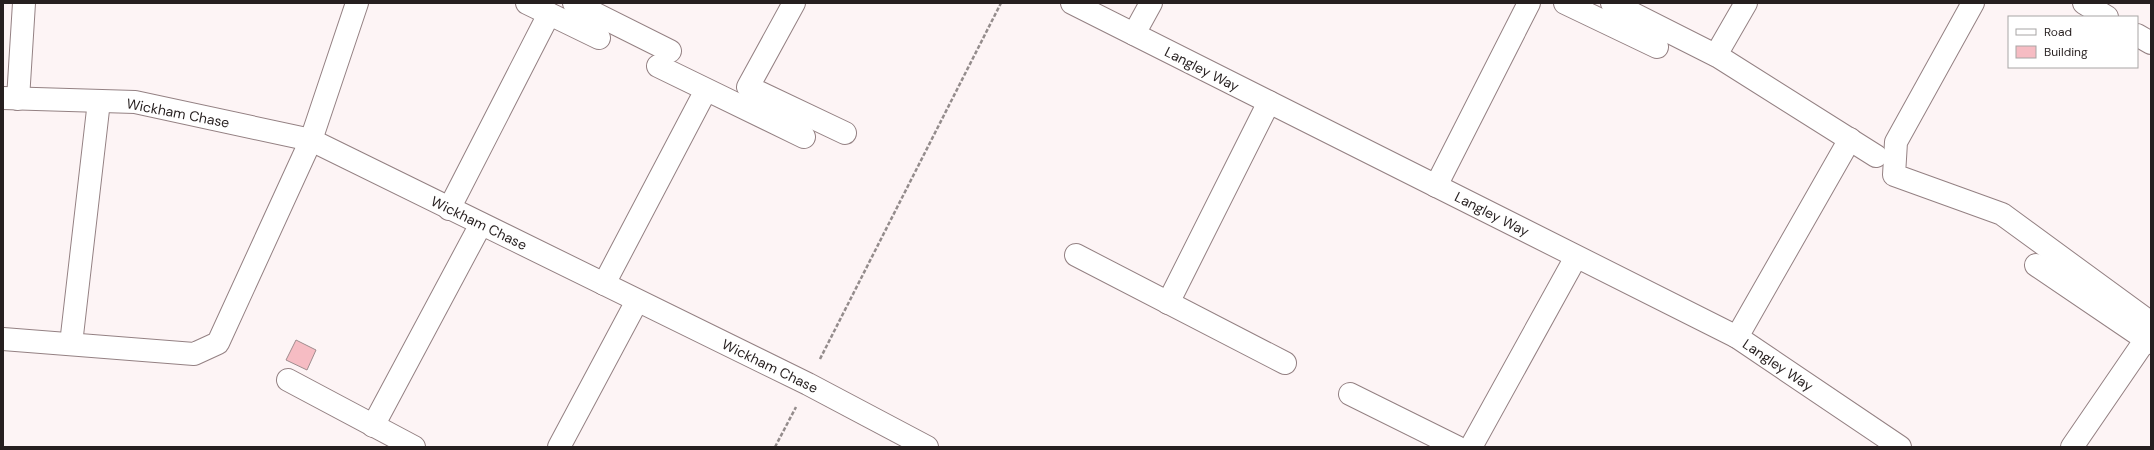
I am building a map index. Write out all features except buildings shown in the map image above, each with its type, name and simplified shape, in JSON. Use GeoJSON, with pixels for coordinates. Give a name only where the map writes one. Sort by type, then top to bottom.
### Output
{"type":"FeatureCollection","features":[{"type":"Feature","properties":{"kind":"street"},"geometry":{"type":"LineString","coordinates":[[11,99],[24,3]]}},
{"type":"Feature","properties":{"kind":"street"},"geometry":{"type":"LineString","coordinates":[[3,339],[194,354],[218,343],[311,140],[357,3]]}},
{"type":"Feature","properties":{"kind":"street"},"geometry":{"type":"LineString","coordinates":[[527,3],[599,38]]}},
{"type":"Feature","properties":{"kind":"street"},"geometry":{"type":"LineString","coordinates":[[794,3],[748,87],[845,133]]}},
{"type":"Feature","properties":{"kind":"street","name":"Langley Way"},"geometry":{"type":"LineString","coordinates":[[1072,3],[1737,337],[1871,439],[1900,447]]}},
{"type":"Feature","properties":{"kind":"street"},"geometry":{"type":"LineString","coordinates":[[1134,34],[1151,3]]}},
{"type":"Feature","properties":{"kind":"street"},"geometry":{"type":"LineString","coordinates":[[1436,186],[1529,3]]}},
{"type":"Feature","properties":{"kind":"street"},"geometry":{"type":"LineString","coordinates":[[1565,3],[1657,47]]}},
{"type":"Feature","properties":{"kind":"street"},"geometry":{"type":"LineString","coordinates":[[1612,3],[1716,55],[1876,156]]}},
{"type":"Feature","properties":{"kind":"street"},"geometry":{"type":"LineString","coordinates":[[1716,55],[1746,3]]}},
{"type":"Feature","properties":{"kind":"street"},"geometry":{"type":"LineString","coordinates":[[1973,3],[1896,142],[1894,175],[2002,214],[2149,335]]}},
{"type":"Feature","properties":{"kind":"street"},"geometry":{"type":"LineString","coordinates":[[2084,3],[2105,16]]}},
{"type":"Feature","properties":{"kind":"street"},"geometry":{"type":"LineString","coordinates":[[579,4],[664,59],[706,90],[804,137]]}},
{"type":"Feature","properties":{"kind":"street"},"geometry":{"type":"LineString","coordinates":[[449,209],[549,14]]}},
{"type":"Feature","properties":{"kind":"street"},"geometry":{"type":"LineString","coordinates":[[2138,36],[2151,43]]}},
{"type":"Feature","properties":{"kind":"street"},"geometry":{"type":"LineString","coordinates":[[604,284],[706,90]]}},
{"type":"Feature","properties":{"kind":"street","name":"Wickham Chase"},"geometry":{"type":"LineString","coordinates":[[11,99],[135,102],[311,140],[808,384],[927,447]]}},
{"type":"Feature","properties":{"kind":"street"},"geometry":{"type":"LineString","coordinates":[[71,344],[99,101]]}},
{"type":"Feature","properties":{"kind":"street"},"geometry":{"type":"LineString","coordinates":[[1168,303],[1269,102]]}},
{"type":"Feature","properties":{"kind":"street"},"geometry":{"type":"LineString","coordinates":[[1737,337],[1850,139]]}},
{"type":"Feature","properties":{"kind":"street"},"geometry":{"type":"LineString","coordinates":[[374,426],[481,224]]}},
{"type":"Feature","properties":{"kind":"street"},"geometry":{"type":"LineString","coordinates":[[1076,255],[1285,363]]}},
{"type":"Feature","properties":{"kind":"street"},"geometry":{"type":"LineString","coordinates":[[1471,447],[1576,257]]}},
{"type":"Feature","properties":{"kind":"street"},"geometry":{"type":"LineString","coordinates":[[2036,265],[2149,335]]}},
{"type":"Feature","properties":{"kind":"street"},"geometry":{"type":"LineString","coordinates":[[559,447],[637,300]]}},
{"type":"Feature","properties":{"kind":"street"},"geometry":{"type":"LineString","coordinates":[[2072,447],[2149,335]]}},
{"type":"Feature","properties":{"kind":"street"},"geometry":{"type":"LineString","coordinates":[[288,380],[414,447]]}},
{"type":"Feature","properties":{"kind":"street"},"geometry":{"type":"LineString","coordinates":[[1350,394],[1457,447]]}},
{"type":"Feature","properties":{"kind":"path"},"geometry":{"type":"LineString","coordinates":[[775,447],[1001,3]]}}]}
